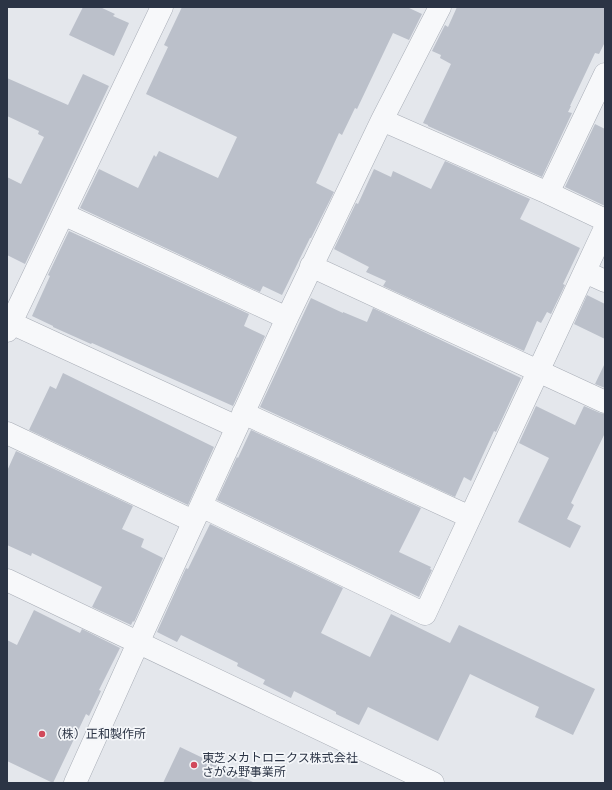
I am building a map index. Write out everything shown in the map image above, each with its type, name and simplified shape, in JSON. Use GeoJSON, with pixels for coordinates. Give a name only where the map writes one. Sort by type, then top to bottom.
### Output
{"type":"FeatureCollection","features":[{"type":"Feature","properties":{"kind":"street"},"geometry":{"type":"LineString","coordinates":[[162,7],[9,327],[240,420],[470,517]]}},
{"type":"Feature","properties":{"kind":"street"},"geometry":{"type":"LineString","coordinates":[[75,783],[311,266],[382,120],[440,7]]}},
{"type":"Feature","properties":{"kind":"street"},"geometry":{"type":"LineString","coordinates":[[548,193],[605,74]]}},
{"type":"Feature","properties":{"kind":"street"},"geometry":{"type":"LineString","coordinates":[[382,120],[548,193],[605,220]]}},
{"type":"Feature","properties":{"kind":"street"},"geometry":{"type":"LineString","coordinates":[[63,214],[287,318]]}},
{"type":"Feature","properties":{"kind":"street"},"geometry":{"type":"LineString","coordinates":[[7,433],[425,614],[605,228]]}},
{"type":"Feature","properties":{"kind":"street"},"geometry":{"type":"LineString","coordinates":[[311,266],[605,402]]}},
{"type":"Feature","properties":{"kind":"street"},"geometry":{"type":"LineString","coordinates":[[585,272],[605,281]]}},
{"type":"Feature","properties":{"kind":"street"},"geometry":{"type":"LineString","coordinates":[[7,580],[433,783]]}},
{"type":"Feature","properties":{"kind":"building"},"geometry":{"type":"Polygon","coordinates":[[[83,7],[100,7],[115,14],[113,16],[129,23],[114,56],[69,35],[83,7]]]}},
{"type":"Feature","properties":{"kind":"building"},"geometry":{"type":"Polygon","coordinates":[[[182,7],[407,7],[422,14],[409,40],[393,33],[357,109],[355,108],[342,135],[339,133],[316,183],[334,192],[282,295],[263,286],[260,292],[80,208],[99,169],[138,188],[154,155],[156,157],[159,151],[218,178],[237,137],[146,94],[168,47],[164,45],[182,7]]]}},
{"type":"Feature","properties":{"kind":"building"},"geometry":{"type":"Polygon","coordinates":[[[457,7],[605,7],[605,42],[599,54],[595,53],[570,106],[568,112],[572,113],[542,177],[423,123],[451,64],[440,58],[441,55],[432,51],[445,25],[448,27],[457,7]]]}},
{"type":"Feature","properties":{"kind":"building"},"geometry":{"type":"Polygon","coordinates":[[[83,74],[109,86],[25,264],[7,255],[7,177],[21,184],[44,137],[38,134],[39,131],[7,116],[7,78],[68,105],[83,74]]]}},
{"type":"Feature","properties":{"kind":"building"},"geometry":{"type":"Polygon","coordinates":[[[595,124],[605,129],[605,206],[565,187],[595,124]]]}},
{"type":"Feature","properties":{"kind":"building"},"geometry":{"type":"Polygon","coordinates":[[[445,161],[530,199],[520,219],[580,248],[551,314],[547,312],[541,323],[537,321],[524,351],[383,286],[386,281],[366,272],[369,267],[334,249],[356,203],[358,204],[374,169],[391,177],[393,171],[431,189],[445,161]]]}},
{"type":"Feature","properties":{"kind":"building"},"geometry":{"type":"Polygon","coordinates":[[[69,231],[249,314],[244,326],[265,336],[233,406],[53,327],[32,316],[50,276],[48,275],[69,231]]]}},
{"type":"Feature","properties":{"kind":"building"},"geometry":{"type":"Polygon","coordinates":[[[587,295],[605,304],[605,339],[574,324],[587,295]]]}},
{"type":"Feature","properties":{"kind":"building"},"geometry":{"type":"Polygon","coordinates":[[[311,298],[367,322],[373,308],[521,378],[471,481],[464,477],[455,497],[260,407],[311,298]]]}},
{"type":"Feature","properties":{"kind":"building"},"geometry":{"type":"Polygon","coordinates":[[[605,363],[605,388],[595,384],[605,363]]]}},
{"type":"Feature","properties":{"kind":"building"},"geometry":{"type":"Polygon","coordinates":[[[63,373],[214,447],[188,505],[29,430],[50,386],[56,389],[63,373]]]}},
{"type":"Feature","properties":{"kind":"building"},"geometry":{"type":"Polygon","coordinates":[[[536,406],[575,425],[584,406],[605,414],[605,433],[571,503],[574,505],[567,519],[581,526],[570,548],[518,522],[549,458],[519,443],[536,406]]]}},
{"type":"Feature","properties":{"kind":"building"},"geometry":{"type":"Polygon","coordinates":[[[251,430],[421,508],[399,552],[431,567],[430,569],[432,570],[419,597],[217,500],[251,430]]]}},
{"type":"Feature","properties":{"kind":"building"},"geometry":{"type":"Polygon","coordinates":[[[16,451],[133,506],[122,529],[144,539],[141,547],[163,558],[134,622],[133,621],[131,625],[92,607],[102,587],[32,553],[31,556],[7,545],[7,471],[16,451]]]}},
{"type":"Feature","properties":{"kind":"building"},"geometry":{"type":"Polygon","coordinates":[[[210,524],[343,588],[321,633],[370,657],[391,614],[450,643],[459,625],[595,689],[573,735],[535,717],[539,707],[470,674],[438,741],[368,707],[359,725],[294,691],[291,698],[263,684],[265,680],[237,666],[238,663],[181,635],[177,642],[157,632],[186,568],[188,569],[210,524]]]}},
{"type":"Feature","properties":{"kind":"building"},"geometry":{"type":"Polygon","coordinates":[[[34,610],[80,633],[82,629],[120,648],[99,690],[101,691],[89,716],[86,714],[53,783],[7,761],[7,640],[17,645],[34,610]]]}},
{"type":"Feature","properties":{"kind":"building","name":"東芝メカトロニクス株式会社 さがみ野事業所"},"geometry":{"type":"Polygon","coordinates":[[[180,747],[255,783],[163,783],[180,747]]]}},
{"type":"Feature","properties":{"kind":"place","name":"（株）正和製作所"},"geometry":{"type":"Point","coordinates":[42,734]}},
{"type":"Feature","properties":{"kind":"place","name":"東芝メカトロニクス株式会社 さがみ野事業所"},"geometry":{"type":"Point","coordinates":[194,765]}}]}
